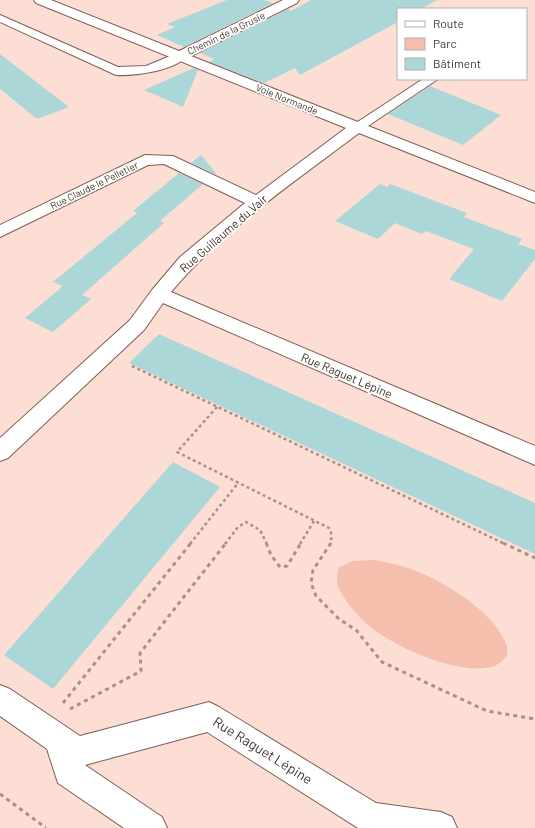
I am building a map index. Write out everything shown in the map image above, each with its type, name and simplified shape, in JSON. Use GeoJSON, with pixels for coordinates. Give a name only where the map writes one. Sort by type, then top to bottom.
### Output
{"type":"FeatureCollection","features":[{"type":"Feature","properties":{"kind":"street","name":"Voie Normande"},"geometry":{"type":"LineString","coordinates":[[40,0],[535,198]]}},
{"type":"Feature","properties":{"kind":"street","name":"Chemin de la Grusie"},"geometry":{"type":"LineString","coordinates":[[180,56],[293,0]]}},
{"type":"Feature","properties":{"kind":"street","name":"Rue Guillaume du Vair"},"geometry":{"type":"LineString","coordinates":[[0,452],[137,325],[159,294],[187,261],[257,202],[357,127]]}},
{"type":"Feature","properties":{"kind":"street","name":"Rue Claude le Pelletier"},"geometry":{"type":"LineString","coordinates":[[0,232],[146,160],[167,159],[257,202]]}},
{"type":"Feature","properties":{"kind":"street","name":"Rue Raguet Lépine"},"geometry":{"type":"LineString","coordinates":[[159,294],[535,456]]}},
{"type":"Feature","properties":{"kind":"street","name":"Rue Raguet Lépine"},"geometry":{"type":"LineString","coordinates":[[0,699],[62,726],[77,752],[209,717],[371,818],[441,828]]}},
{"type":"Feature","properties":{"kind":"street"},"geometry":{"type":"LineString","coordinates":[[62,726],[69,772],[151,828]]}},
{"type":"Feature","properties":{"kind":"lane"},"geometry":{"type":"LineString","coordinates":[[0,18],[116,71],[134,72],[150,70],[180,56]]}},
{"type":"Feature","properties":{"kind":"lane"},"geometry":{"type":"LineString","coordinates":[[357,127],[430,80]]}},
{"type":"Feature","properties":{"kind":"path"},"geometry":{"type":"LineString","coordinates":[[130,365],[535,558]]}},
{"type":"Feature","properties":{"kind":"path"},"geometry":{"type":"LineString","coordinates":[[217,407],[177,452],[314,522],[329,528],[332,535],[331,542],[313,570],[312,583],[316,596],[340,619],[356,630],[382,662],[487,711],[535,719]]}},
{"type":"Feature","properties":{"kind":"path"},"geometry":{"type":"LineString","coordinates":[[58,709],[238,483]]}},
{"type":"Feature","properties":{"kind":"path"},"geometry":{"type":"LineString","coordinates":[[62,726],[141,671],[140,653],[238,527],[246,522],[256,525],[262,531],[274,562],[280,567],[287,566],[314,522]]}},
{"type":"Feature","properties":{"kind":"path"},"geometry":{"type":"LineString","coordinates":[[0,794],[46,828]]}},
{"type":"Feature","properties":{"kind":"green space"},"geometry":{"type":"Polygon","coordinates":[[[374,560],[394,564],[430,577],[462,596],[489,619],[499,631],[507,646],[507,656],[495,666],[467,668],[420,655],[391,641],[376,631],[361,619],[347,602],[341,593],[337,579],[339,567],[353,561],[374,560]]]}},
{"type":"Feature","properties":{"kind":"building"},"geometry":{"type":"Polygon","coordinates":[[[227,0],[264,0],[273,3],[184,47],[157,35],[175,27],[167,24],[227,0]]]}},
{"type":"Feature","properties":{"kind":"building"},"geometry":{"type":"Polygon","coordinates":[[[311,0],[437,0],[423,8],[397,8],[397,23],[300,75],[295,68],[264,83],[209,62],[214,59],[200,53],[288,9],[291,11],[311,0]]]}},
{"type":"Feature","properties":{"kind":"building"},"geometry":{"type":"Polygon","coordinates":[[[0,54],[69,107],[37,119],[0,89],[0,54]]]}},
{"type":"Feature","properties":{"kind":"building"},"geometry":{"type":"Polygon","coordinates":[[[194,68],[198,70],[183,107],[144,90],[194,68]]]}},
{"type":"Feature","properties":{"kind":"building"},"geometry":{"type":"Polygon","coordinates":[[[430,86],[501,115],[463,145],[388,114],[430,86]]]}},
{"type":"Feature","properties":{"kind":"building"},"geometry":{"type":"Polygon","coordinates":[[[201,155],[216,173],[215,174],[191,163],[201,155]]]}},
{"type":"Feature","properties":{"kind":"building"},"geometry":{"type":"Polygon","coordinates":[[[179,173],[203,184],[160,221],[164,223],[82,295],[91,299],[53,332],[25,318],[63,286],[53,282],[137,213],[145,216],[133,211],[179,173]]]}},
{"type":"Feature","properties":{"kind":"building"},"geometry":{"type":"Polygon","coordinates":[[[380,184],[387,187],[390,184],[467,213],[464,217],[522,239],[518,244],[535,250],[535,259],[502,301],[449,279],[474,249],[426,231],[422,234],[395,223],[378,239],[335,221],[380,184]]]}},
{"type":"Feature","properties":{"kind":"building"},"geometry":{"type":"Polygon","coordinates":[[[159,334],[535,503],[535,554],[129,363],[159,334]]]}},
{"type":"Feature","properties":{"kind":"building"},"geometry":{"type":"Polygon","coordinates":[[[173,462],[220,487],[53,689],[4,655],[173,462]]]}}]}
